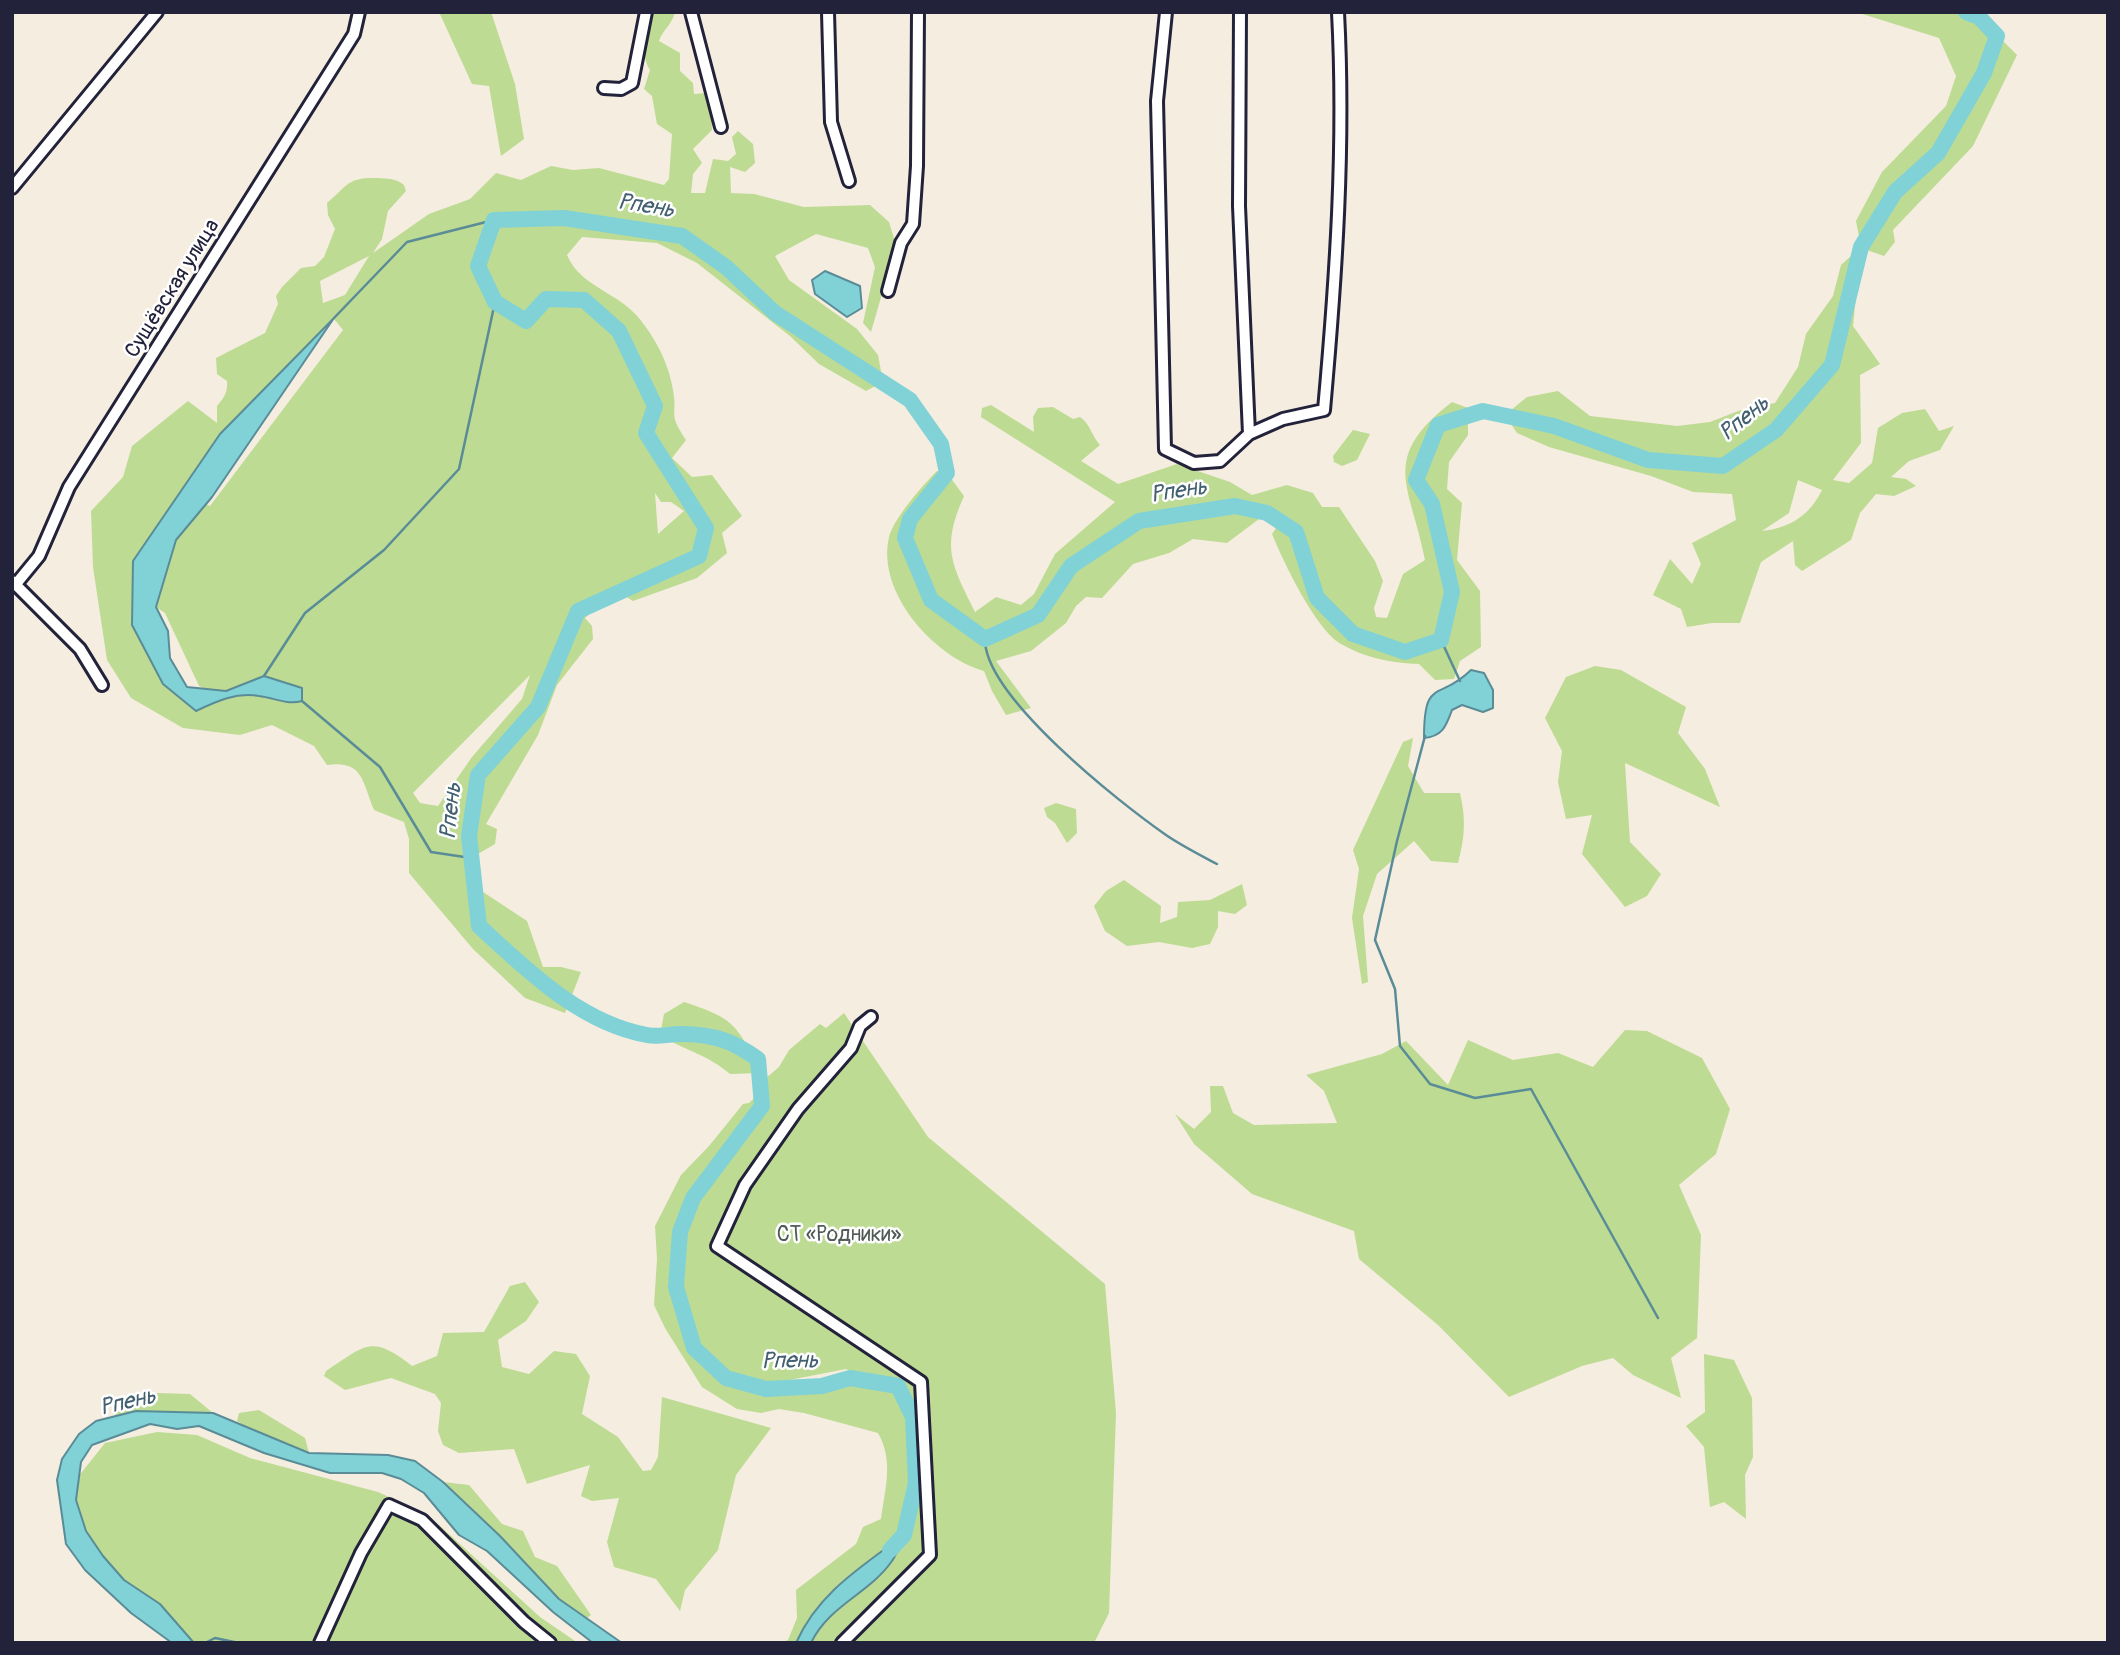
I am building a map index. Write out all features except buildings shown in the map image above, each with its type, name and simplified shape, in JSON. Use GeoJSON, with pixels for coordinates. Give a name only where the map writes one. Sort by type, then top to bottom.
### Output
{"type":"FeatureCollection","features":[{"type":"Feature","properties":{"kind":"street"},"geometry":{"type":"LineString","coordinates":[[12,188],[158,12]]}},
{"type":"Feature","properties":{"kind":"street","name":"Сущёвская улица"},"geometry":{"type":"LineString","coordinates":[[14,582],[39,556],[69,487],[354,34],[359,12]]}},
{"type":"Feature","properties":{"kind":"street"},"geometry":{"type":"LineString","coordinates":[[604,88],[621,89],[632,83],[646,12]]}},
{"type":"Feature","properties":{"kind":"street"},"geometry":{"type":"LineString","coordinates":[[691,12],[720,127]]}},
{"type":"Feature","properties":{"kind":"street"},"geometry":{"type":"LineString","coordinates":[[828,12],[831,122],[849,181]]}},
{"type":"Feature","properties":{"kind":"street"},"geometry":{"type":"LineString","coordinates":[[888,290],[901,243],[913,224],[917,166],[918,12]]}},
{"type":"Feature","properties":{"kind":"street"},"geometry":{"type":"LineString","coordinates":[[1166,12],[1157,101],[1164,449],[1194,463],[1220,461],[1249,434],[1283,419],[1324,410],[1339,252],[1342,97],[1338,12]]}},
{"type":"Feature","properties":{"kind":"street"},"geometry":{"type":"LineString","coordinates":[[1240,12],[1239,206],[1249,434]]}},
{"type":"Feature","properties":{"kind":"street"},"geometry":{"type":"LineString","coordinates":[[14,582],[80,649],[102,685]]}},
{"type":"Feature","properties":{"kind":"street"},"geometry":{"type":"LineString","coordinates":[[842,1643],[930,1555],[921,1382],[717,1246],[745,1185],[798,1109],[851,1048],[860,1026],[871,1017]]}},
{"type":"Feature","properties":{"kind":"street"},"geometry":{"type":"LineString","coordinates":[[320,1643],[361,1553],[389,1505],[422,1520],[524,1622],[550,1643]]}},
{"type":"Feature","properties":{"kind":"green space"},"geometry":{"type":"Polygon","coordinates":[[[439,12],[491,12],[515,84],[524,139],[501,156],[489,86],[472,84],[439,12]]]}},
{"type":"Feature","properties":{"kind":"green space"},"geometry":{"type":"Polygon","coordinates":[[[651,12],[675,12],[659,41],[680,53],[680,71],[693,83],[694,94],[707,93],[711,99],[712,130],[693,149],[702,163],[693,174],[691,193],[705,193],[713,159],[728,161],[736,154],[732,137],[738,131],[753,144],[755,163],[745,172],[730,167],[731,193],[754,194],[804,207],[870,205],[889,222],[896,245],[871,332],[863,323],[875,267],[868,248],[816,234],[775,256],[789,280],[857,329],[878,355],[883,382],[866,391],[819,364],[790,336],[697,263],[657,243],[582,237],[567,255],[582,276],[636,314],[659,348],[671,381],[675,419],[686,440],[672,458],[692,477],[712,475],[742,516],[722,533],[727,553],[697,578],[633,601],[617,591],[618,585],[585,618],[592,626],[593,639],[557,685],[538,735],[486,824],[497,829],[495,844],[471,858],[474,886],[527,921],[543,967],[561,967],[581,972],[565,1013],[525,998],[473,949],[409,873],[409,839],[404,822],[374,810],[355,769],[339,764],[327,765],[314,746],[272,725],[240,735],[183,728],[131,698],[107,660],[93,567],[91,511],[123,477],[132,446],[188,401],[217,423],[217,406],[225,395],[227,381],[217,374],[216,358],[265,333],[278,304],[276,296],[282,287],[301,268],[315,266],[324,257],[335,229],[328,215],[327,203],[354,180],[395,180],[404,185],[406,191],[388,211],[382,239],[373,253],[429,214],[470,199],[496,173],[521,180],[551,166],[573,170],[599,168],[664,185],[669,179],[672,134],[657,124],[652,96],[644,89],[650,70],[644,49],[651,12]],[[369,256],[320,281],[323,303],[345,295],[369,256]],[[334,319],[220,434],[133,561],[163,684],[222,698],[199,686],[165,613],[156,607],[176,540],[206,504],[210,506],[343,330],[334,319]],[[655,493],[658,534],[684,511],[671,502],[661,502],[655,493]],[[530,675],[413,793],[420,803],[438,806],[472,757],[522,699],[530,675]]]}},
{"type":"Feature","properties":{"kind":"green space"},"geometry":{"type":"Polygon","coordinates":[[[1856,12],[1966,12],[1979,17],[2017,55],[1973,146],[1893,230],[1895,242],[1884,256],[1861,248],[1853,326],[1880,364],[1860,375],[1861,443],[1833,480],[1849,483],[1872,463],[1878,428],[1902,413],[1925,409],[1939,431],[1954,426],[1940,450],[1909,461],[1891,477],[1906,479],[1916,486],[1894,496],[1876,494],[1860,513],[1851,540],[1802,571],[1795,565],[1793,541],[1761,562],[1740,623],[1712,623],[1687,627],[1681,609],[1653,595],[1670,559],[1692,584],[1701,564],[1692,543],[1736,520],[1732,494],[1693,492],[1651,476],[1549,447],[1517,433],[1505,415],[1527,397],[1558,391],[1590,416],[1677,426],[1710,422],[1746,408],[1775,403],[1798,367],[1806,334],[1833,296],[1841,265],[1861,247],[1856,221],[1882,172],[1946,106],[1956,76],[1939,38],[1856,12]],[[1798,480],[1789,513],[1762,531],[1782,527],[1798,519],[1812,507],[1822,490],[1798,480]]]}},
{"type":"Feature","properties":{"kind":"green space"},"geometry":{"type":"Polygon","coordinates":[[[1452,402],[1468,408],[1468,435],[1449,462],[1447,489],[1462,503],[1457,560],[1480,591],[1481,647],[1460,661],[1454,679],[1435,680],[1419,664],[1369,656],[1350,649],[1331,636],[1301,594],[1277,546],[1272,534],[1280,522],[1267,513],[1227,543],[1193,539],[1169,553],[1133,564],[1102,598],[1086,597],[1076,606],[1066,623],[1031,651],[996,661],[1031,708],[1006,715],[984,671],[946,652],[929,637],[900,600],[891,579],[887,558],[892,529],[910,502],[937,471],[947,473],[964,496],[953,529],[952,555],[960,581],[975,612],[996,597],[1021,605],[1034,594],[1055,554],[1115,502],[981,417],[982,408],[991,405],[1034,432],[1033,417],[1038,408],[1053,407],[1073,419],[1080,417],[1086,423],[1100,445],[1081,461],[1118,484],[1177,464],[1230,482],[1252,495],[1287,485],[1313,493],[1322,507],[1339,507],[1375,561],[1383,581],[1374,608],[1376,617],[1387,618],[1403,574],[1425,560],[1408,492],[1407,457],[1415,440],[1429,422],[1452,402]]]}},
{"type":"Feature","properties":{"kind":"green space"},"geometry":{"type":"Polygon","coordinates":[[[1353,430],[1370,434],[1357,460],[1342,466],[1334,462],[1333,456],[1353,430]]]}},
{"type":"Feature","properties":{"kind":"green space"},"geometry":{"type":"Polygon","coordinates":[[[1595,666],[1621,670],[1686,707],[1678,733],[1705,769],[1720,807],[1625,763],[1630,842],[1661,874],[1647,896],[1625,907],[1582,854],[1592,815],[1566,819],[1558,782],[1562,751],[1545,718],[1566,677],[1595,666]]]}},
{"type":"Feature","properties":{"kind":"green space"},"geometry":{"type":"Polygon","coordinates":[[[1413,738],[1408,766],[1424,793],[1460,793],[1464,820],[1460,854],[1458,863],[1431,861],[1414,841],[1377,874],[1363,916],[1368,982],[1362,984],[1352,918],[1359,869],[1353,850],[1403,742],[1413,738]]]}},
{"type":"Feature","properties":{"kind":"green space"},"geometry":{"type":"Polygon","coordinates":[[[1056,803],[1076,809],[1077,833],[1067,843],[1055,823],[1047,817],[1044,808],[1056,803]]]}},
{"type":"Feature","properties":{"kind":"green space"},"geometry":{"type":"Polygon","coordinates":[[[1124,880],[1161,906],[1160,923],[1177,917],[1178,902],[1210,900],[1242,884],[1247,905],[1235,914],[1218,911],[1218,927],[1210,944],[1192,948],[1159,942],[1127,946],[1105,931],[1094,906],[1106,891],[1124,880]]]}},
{"type":"Feature","properties":{"kind":"green space"},"geometry":{"type":"Polygon","coordinates":[[[684,1002],[715,1014],[733,1026],[761,1073],[730,1074],[713,1062],[660,1035],[664,1014],[684,1002]]]}},
{"type":"Feature","properties":{"kind":"green space","name":"СТ «Родники»"},"geometry":{"type":"Polygon","coordinates":[[[844,1013],[928,1137],[1105,1284],[1116,1413],[1109,1613],[1094,1643],[800,1643],[872,1559],[828,1595],[810,1617],[796,1643],[781,1643],[788,1640],[797,1618],[796,1590],[856,1544],[863,1527],[881,1519],[887,1475],[883,1444],[878,1433],[804,1413],[779,1409],[761,1413],[737,1409],[702,1387],[665,1328],[654,1305],[657,1259],[655,1226],[681,1175],[743,1104],[749,1103],[763,1090],[765,1079],[779,1067],[789,1050],[820,1024],[826,1028],[844,1013]],[[846,1369],[764,1385],[766,1389],[822,1386],[850,1378],[875,1382],[846,1369]]]}},
{"type":"Feature","properties":{"kind":"green space"},"geometry":{"type":"Polygon","coordinates":[[[1625,1030],[1647,1031],[1702,1058],[1730,1109],[1716,1154],[1679,1185],[1701,1235],[1697,1338],[1671,1358],[1681,1398],[1633,1375],[1613,1358],[1582,1366],[1509,1397],[1438,1325],[1359,1259],[1354,1231],[1252,1194],[1194,1144],[1175,1114],[1194,1129],[1211,1112],[1210,1086],[1223,1086],[1233,1113],[1254,1125],[1337,1123],[1324,1091],[1306,1075],[1382,1054],[1406,1041],[1448,1085],[1468,1040],[1513,1060],[1558,1053],[1593,1067],[1625,1030]]]}},
{"type":"Feature","properties":{"kind":"green space"},"geometry":{"type":"Polygon","coordinates":[[[525,1282],[539,1302],[526,1321],[498,1340],[502,1367],[529,1374],[554,1351],[576,1354],[590,1376],[582,1414],[618,1437],[643,1471],[651,1470],[658,1457],[662,1397],[771,1428],[736,1475],[718,1550],[685,1590],[680,1611],[656,1579],[614,1567],[607,1542],[619,1498],[592,1501],[581,1496],[590,1465],[527,1484],[514,1449],[459,1453],[443,1445],[438,1431],[441,1403],[435,1394],[391,1378],[345,1390],[324,1376],[326,1371],[369,1347],[387,1350],[412,1366],[437,1356],[443,1333],[484,1332],[510,1286],[525,1282]]]}},
{"type":"Feature","properties":{"kind":"green space"},"geometry":{"type":"Polygon","coordinates":[[[1704,1354],[1734,1360],[1752,1398],[1753,1457],[1745,1475],[1746,1519],[1724,1502],[1710,1507],[1704,1447],[1686,1426],[1705,1412],[1704,1354]]]}},
{"type":"Feature","properties":{"kind":"green space"},"geometry":{"type":"Polygon","coordinates":[[[157,1393],[190,1394],[213,1413],[136,1411],[115,1416],[117,1397],[157,1393]]]}},
{"type":"Feature","properties":{"kind":"green space"},"geometry":{"type":"Polygon","coordinates":[[[259,1410],[305,1438],[309,1453],[251,1430],[237,1421],[239,1413],[259,1410]]]}},
{"type":"Feature","properties":{"kind":"green space"},"geometry":{"type":"Polygon","coordinates":[[[157,1432],[197,1435],[250,1458],[378,1492],[428,1515],[540,1617],[578,1643],[171,1643],[167,1634],[76,1555],[74,1482],[105,1443],[157,1432]]]}},
{"type":"Feature","properties":{"kind":"green space"},"geometry":{"type":"Polygon","coordinates":[[[443,1482],[469,1485],[502,1524],[523,1531],[535,1557],[557,1566],[591,1615],[586,1619],[559,1599],[443,1482]]]}},
{"type":"Feature","properties":{"kind":"water"},"geometry":{"type":"Polygon","coordinates":[[[825,271],[860,286],[862,308],[847,317],[815,294],[812,280],[825,271]]]}},
{"type":"Feature","properties":{"kind":"water"},"geometry":{"type":"Polygon","coordinates":[[[334,318],[212,497],[176,540],[156,607],[168,631],[170,658],[187,687],[226,691],[264,676],[302,688],[302,701],[286,702],[242,695],[196,711],[163,684],[132,625],[133,561],[220,434],[334,318]]]}},
{"type":"Feature","properties":{"kind":"water"},"geometry":{"type":"Polygon","coordinates":[[[1471,670],[1484,673],[1493,690],[1493,708],[1483,712],[1462,705],[1452,710],[1440,732],[1424,738],[1430,698],[1471,670]]]}},
{"type":"Feature","properties":{"kind":"water"},"geometry":{"type":"Polygon","coordinates":[[[136,1411],[213,1413],[309,1453],[388,1455],[415,1461],[443,1482],[500,1536],[559,1599],[622,1643],[593,1643],[553,1612],[487,1551],[459,1535],[424,1493],[401,1479],[382,1473],[330,1473],[264,1453],[199,1426],[177,1429],[150,1424],[92,1445],[81,1462],[76,1500],[86,1531],[103,1556],[124,1580],[160,1604],[194,1643],[172,1643],[131,1613],[85,1570],[66,1544],[57,1480],[62,1459],[79,1434],[96,1421],[136,1411]]]}},
{"type":"Feature","properties":{"kind":"water"},"geometry":{"type":"Polygon","coordinates":[[[904,1535],[894,1558],[883,1572],[838,1609],[811,1643],[796,1643],[816,1610],[842,1582],[904,1535]]]}},
{"type":"Feature","properties":{"kind":"waterway","name":"Рпень"},"geometry":{"type":"LineString","coordinates":[[890,1550],[904,1535],[916,1483],[913,1417],[898,1386],[850,1378],[822,1386],[766,1389],[726,1378],[694,1348],[676,1287],[680,1232],[693,1198],[762,1106],[758,1059],[732,1043],[715,1038],[684,1034],[652,1036],[623,1029],[599,1019],[556,993],[479,926],[469,836],[478,775],[538,707],[578,611],[699,556],[706,528],[646,433],[655,406],[619,331],[584,300],[546,299],[526,321],[495,302],[478,266],[494,220],[564,218],[682,236],[726,267],[775,313],[910,400],[941,444],[947,473],[910,519],[905,538],[931,600],[985,639],[1038,615],[1071,566],[1139,521],[1235,506],[1267,513],[1296,532],[1317,598],[1353,634],[1405,652],[1441,640],[1452,592],[1432,504],[1416,480],[1438,425],[1483,411],[1554,426],[1648,460],[1723,466],[1776,430],[1832,365],[1861,247],[1895,192],[1938,153],[1984,73],[1997,36],[1979,17],[1966,12]]}},
{"type":"Feature","properties":{"kind":"waterway"},"geometry":{"type":"LineString","coordinates":[[334,318],[407,242],[494,220]]}},
{"type":"Feature","properties":{"kind":"waterway"},"geometry":{"type":"LineString","coordinates":[[264,676],[305,613],[384,550],[459,469],[495,302]]}},
{"type":"Feature","properties":{"kind":"waterway"},"geometry":{"type":"LineString","coordinates":[[985,639],[991,662],[1006,689],[1058,746],[1145,820],[1178,843],[1217,864]]}},
{"type":"Feature","properties":{"kind":"waterway"},"geometry":{"type":"LineString","coordinates":[[1441,640],[1460,681]]}},
{"type":"Feature","properties":{"kind":"waterway"},"geometry":{"type":"LineString","coordinates":[[302,701],[380,767],[431,852],[471,858]]}},
{"type":"Feature","properties":{"kind":"waterway"},"geometry":{"type":"LineString","coordinates":[[1425,736],[1397,841],[1375,940],[1395,989],[1400,1046],[1430,1084],[1475,1098],[1531,1089],[1658,1318]]}},
{"type":"Feature","properties":{"kind":"waterway"},"geometry":{"type":"LineString","coordinates":[[205,1643],[215,1638],[239,1643]]}}]}
